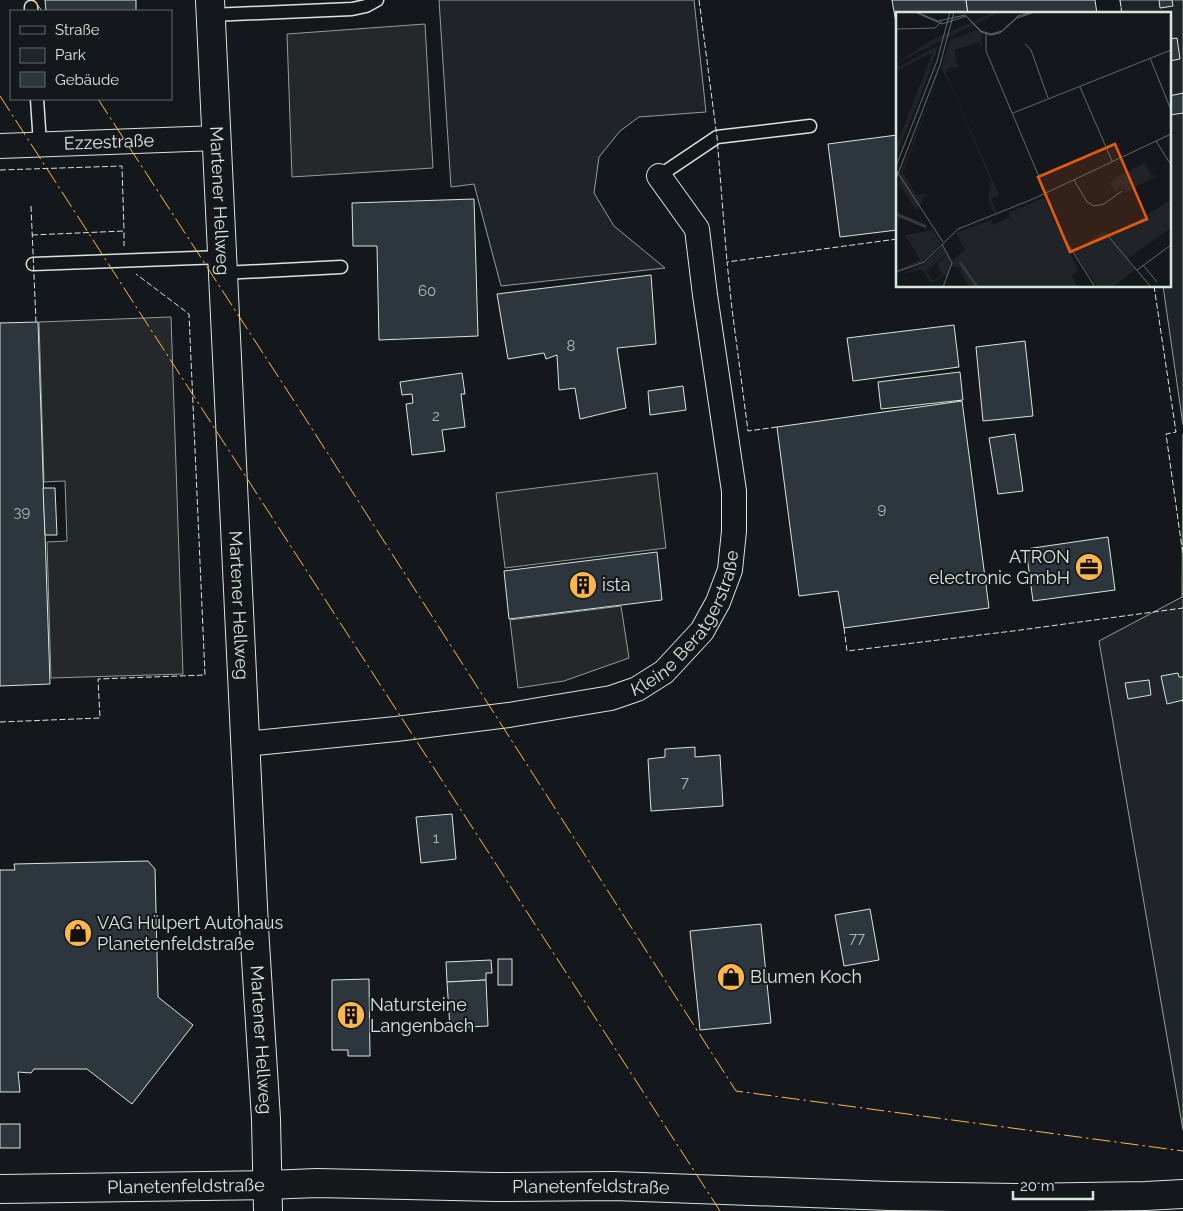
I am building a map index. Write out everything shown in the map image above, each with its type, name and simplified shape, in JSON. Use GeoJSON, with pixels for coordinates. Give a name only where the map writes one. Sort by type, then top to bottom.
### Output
{"type":"FeatureCollection","features":[{"type":"Feature","properties":{"kind":"street","name":"Martener Hellweg"},"geometry":{"type":"LineString","coordinates":[[210,8],[254,927],[266,1119],[268,1198]]}},
{"type":"Feature","properties":{"kind":"street","name":"Ezzestraße"},"geometry":{"type":"LineString","coordinates":[[0,146],[216,138]]}},
{"type":"Feature","properties":{"kind":"street","name":"Kleine Beratgerstraße"},"geometry":{"type":"LineString","coordinates":[[246,744],[472,720],[611,698],[637,689],[664,672],[702,631],[718,602],[730,570],[734,531],[734,491],[698,229],[659,176]]}},
{"type":"Feature","properties":{"kind":"street","name":"Planetenfeldstraße"},"geometry":{"type":"LineString","coordinates":[[0,1189],[268,1198],[317,1183],[614,1186],[890,1196],[1018,1198],[1183,1194]]}},
{"type":"Feature","properties":{"kind":"lane"},"geometry":{"type":"LineString","coordinates":[[210,8],[349,4],[366,6],[377,0]]}},
{"type":"Feature","properties":{"kind":"lane"},"geometry":{"type":"LineString","coordinates":[[37,100],[40,144]]}},
{"type":"Feature","properties":{"kind":"lane"},"geometry":{"type":"LineString","coordinates":[[659,176],[717,137],[810,126]]}},
{"type":"Feature","properties":{"kind":"lane"},"geometry":{"type":"LineString","coordinates":[[34,264],[341,267]]}},
{"type":"Feature","properties":{"kind":"green space"},"geometry":{"type":"Polygon","coordinates":[[[439,0],[694,0],[706,112],[639,117],[620,131],[599,157],[594,193],[614,226],[665,268],[501,286],[474,184],[451,187],[439,0]]]}},
{"type":"Feature","properties":{"kind":"green space"},"geometry":{"type":"Polygon","coordinates":[[[1120,0],[1183,0],[1183,425],[1163,288],[1170,288],[1170,12],[1122,12],[1120,0]]]}},
{"type":"Feature","properties":{"kind":"green space"},"geometry":{"type":"Polygon","coordinates":[[[1183,434],[1183,1130],[1099,641],[1182,597],[1183,434]]]}},
{"type":"Feature","properties":{"kind":"shaded area"},"geometry":{"type":"Polygon","coordinates":[[[425,24],[433,168],[292,177],[287,34],[425,24]]]}},
{"type":"Feature","properties":{"kind":"shaded area"},"geometry":{"type":"Polygon","coordinates":[[[171,317],[183,674],[51,678],[47,542],[67,541],[65,481],[44,482],[39,322],[171,317]]]}},
{"type":"Feature","properties":{"kind":"shaded area"},"geometry":{"type":"Polygon","coordinates":[[[657,473],[666,548],[505,568],[496,493],[657,473]]]}},
{"type":"Feature","properties":{"kind":"shaded area"},"geometry":{"type":"Polygon","coordinates":[[[621,606],[629,658],[564,681],[518,688],[510,620],[621,606]]]}},
{"type":"Feature","properties":{"kind":"building"},"geometry":{"type":"Polygon","coordinates":[[[45,0],[136,0],[136,10],[46,10],[45,0]]]}},
{"type":"Feature","properties":{"kind":"building"},"geometry":{"type":"Polygon","coordinates":[[[892,0],[966,0],[968,12],[896,12],[896,22],[892,0]]]}},
{"type":"Feature","properties":{"kind":"building"},"geometry":{"type":"Polygon","coordinates":[[[966,0],[1095,0],[1097,12],[968,12],[966,0]]]}},
{"type":"Feature","properties":{"kind":"building"},"geometry":{"type":"Polygon","coordinates":[[[1159,0],[1172,0],[1173,6],[1160,8],[1159,0]]]}},
{"type":"Feature","properties":{"kind":"building"},"geometry":{"type":"Polygon","coordinates":[[[1177,38],[1180,59],[1170,61],[1170,39],[1177,38]]]}},
{"type":"Feature","properties":{"kind":"building"},"geometry":{"type":"Polygon","coordinates":[[[1183,93],[1183,113],[1170,115],[1170,96],[1183,93]]]}},
{"type":"Feature","properties":{"kind":"building"},"geometry":{"type":"Polygon","coordinates":[[[896,135],[896,230],[840,237],[828,144],[896,135]]]}},
{"type":"Feature","properties":{"kind":"building"},"geometry":{"type":"Polygon","coordinates":[[[474,199],[478,336],[379,340],[377,246],[353,246],[352,203],[474,199]]]}},
{"type":"Feature","properties":{"kind":"building"},"geometry":{"type":"Polygon","coordinates":[[[651,275],[656,344],[617,348],[626,408],[580,419],[575,388],[559,390],[557,355],[546,359],[544,353],[508,359],[497,294],[651,275]]]}},
{"type":"Feature","properties":{"kind":"building"},"geometry":{"type":"Polygon","coordinates":[[[38,322],[50,684],[0,686],[0,323],[38,322]]]}},
{"type":"Feature","properties":{"kind":"building"},"geometry":{"type":"Polygon","coordinates":[[[954,325],[959,367],[853,381],[847,338],[954,325]]]}},
{"type":"Feature","properties":{"kind":"building"},"geometry":{"type":"Polygon","coordinates":[[[1025,341],[1033,416],[983,421],[976,347],[1025,341]]]}},
{"type":"Feature","properties":{"kind":"building"},"geometry":{"type":"Polygon","coordinates":[[[960,372],[963,400],[881,409],[878,382],[960,372]]]}},
{"type":"Feature","properties":{"kind":"building"},"geometry":{"type":"Polygon","coordinates":[[[462,373],[465,394],[461,394],[465,427],[442,430],[445,451],[412,455],[406,404],[413,403],[412,394],[402,395],[400,382],[462,373]]]}},
{"type":"Feature","properties":{"kind":"building"},"geometry":{"type":"Polygon","coordinates":[[[683,386],[686,410],[650,415],[648,391],[683,386]]]}},
{"type":"Feature","properties":{"kind":"building"},"geometry":{"type":"Polygon","coordinates":[[[962,401],[989,608],[844,628],[838,591],[799,596],[777,427],[962,401]]]}},
{"type":"Feature","properties":{"kind":"building"},"geometry":{"type":"Polygon","coordinates":[[[1015,434],[1023,491],[998,494],[989,438],[1015,434]]]}},
{"type":"Feature","properties":{"kind":"building"},"geometry":{"type":"Polygon","coordinates":[[[43,488],[55,488],[57,535],[45,535],[43,488]]]}},
{"type":"Feature","properties":{"kind":"building"},"geometry":{"type":"Polygon","coordinates":[[[1108,537],[1115,590],[1033,601],[1026,549],[1108,537]]]}},
{"type":"Feature","properties":{"kind":"building","name":"ista"},"geometry":{"type":"Polygon","coordinates":[[[657,552],[662,600],[509,619],[504,571],[657,552]]]}},
{"type":"Feature","properties":{"kind":"building"},"geometry":{"type":"Polygon","coordinates":[[[1178,673],[1179,677],[1183,677],[1183,700],[1167,704],[1161,676],[1178,673]]]}},
{"type":"Feature","properties":{"kind":"building"},"geometry":{"type":"Polygon","coordinates":[[[1149,680],[1151,695],[1128,699],[1125,683],[1149,680]]]}},
{"type":"Feature","properties":{"kind":"building"},"geometry":{"type":"Polygon","coordinates":[[[695,747],[695,757],[720,755],[723,806],[651,811],[648,759],[665,757],[665,749],[695,747]]]}},
{"type":"Feature","properties":{"kind":"building"},"geometry":{"type":"Polygon","coordinates":[[[452,814],[456,859],[421,863],[416,817],[452,814]]]}},
{"type":"Feature","properties":{"kind":"building","name":"VAG Hülpert Autohaus Planetenfeldstraße"},"geometry":{"type":"Polygon","coordinates":[[[148,861],[155,869],[158,997],[193,1025],[132,1104],[87,1069],[34,1069],[31,1073],[18,1072],[20,1092],[0,1092],[0,870],[15,870],[14,864],[148,861]]]}},
{"type":"Feature","properties":{"kind":"building"},"geometry":{"type":"Polygon","coordinates":[[[870,909],[879,960],[844,966],[835,915],[870,909]]]}},
{"type":"Feature","properties":{"kind":"building","name":"Blumen Koch"},"geometry":{"type":"Polygon","coordinates":[[[761,924],[771,1023],[700,1030],[690,931],[761,924]]]}},
{"type":"Feature","properties":{"kind":"building"},"geometry":{"type":"Polygon","coordinates":[[[498,959],[512,959],[512,985],[498,985],[498,959]]]}},
{"type":"Feature","properties":{"kind":"building"},"geometry":{"type":"Polygon","coordinates":[[[491,960],[492,973],[486,973],[486,980],[447,982],[446,962],[491,960]]]}},
{"type":"Feature","properties":{"kind":"building","name":"Natursteine Langenbach"},"geometry":{"type":"Polygon","coordinates":[[[369,979],[370,1056],[348,1056],[348,1050],[332,1050],[332,980],[369,979]]]}},
{"type":"Feature","properties":{"kind":"building"},"geometry":{"type":"Polygon","coordinates":[[[486,980],[488,1026],[450,1028],[447,982],[486,980]]]}},
{"type":"Feature","properties":{"kind":"building"},"geometry":{"type":"Polygon","coordinates":[[[0,1124],[20,1124],[20,1148],[0,1148],[0,1124]]]}},
{"type":"Feature","properties":{"kind":"fence"},"geometry":{"type":"LineString","coordinates":[[699,0],[717,137],[727,262]]}},
{"type":"Feature","properties":{"kind":"fence"},"geometry":{"type":"LineString","coordinates":[[1120,0],[1122,12]]}},
{"type":"Feature","properties":{"kind":"fence"},"geometry":{"type":"LineString","coordinates":[[0,170],[122,166],[124,231]]}},
{"type":"Feature","properties":{"kind":"fence"},"geometry":{"type":"LineString","coordinates":[[31,206],[36,322]]}},
{"type":"Feature","properties":{"kind":"fence"},"geometry":{"type":"LineString","coordinates":[[32,235],[124,231],[124,246]]}},
{"type":"Feature","properties":{"kind":"fence"},"geometry":{"type":"LineString","coordinates":[[777,427],[748,431],[727,262],[896,239]]}},
{"type":"Feature","properties":{"kind":"fence"},"geometry":{"type":"LineString","coordinates":[[0,722],[100,718],[98,679],[205,675],[189,314],[136,274]]}},
{"type":"Feature","properties":{"kind":"fence"},"geometry":{"type":"LineString","coordinates":[[1154,288],[1176,432],[1166,434],[1183,555]]}},
{"type":"Feature","properties":{"kind":"fence"},"geometry":{"type":"LineString","coordinates":[[844,628],[847,651],[1183,608]]}},
{"type":"Feature","properties":{"kind":"power"},"geometry":{"type":"LineString","coordinates":[[34,0],[41,10]]}},
{"type":"Feature","properties":{"kind":"power"},"geometry":{"type":"LineString","coordinates":[[0,96],[720,1211]]}},
{"type":"Feature","properties":{"kind":"power"},"geometry":{"type":"LineString","coordinates":[[99,100],[307,421],[736,1091],[1183,1151]]}},
{"type":"Feature","properties":{"kind":"place","name":"ATRON electronic GmbH"},"geometry":{"type":"Point","coordinates":[1089,567]}},
{"type":"Feature","properties":{"kind":"place","name":"ista"},"geometry":{"type":"Point","coordinates":[583,585]}},
{"type":"Feature","properties":{"kind":"place","name":"VAG Hülpert Autohaus Planetenfeldstraße"},"geometry":{"type":"Point","coordinates":[78,933]}},
{"type":"Feature","properties":{"kind":"place","name":"Blumen Koch"},"geometry":{"type":"Point","coordinates":[731,977]}},
{"type":"Feature","properties":{"kind":"place","name":"Natursteine Langenbach"},"geometry":{"type":"Point","coordinates":[351,1015]}}]}
